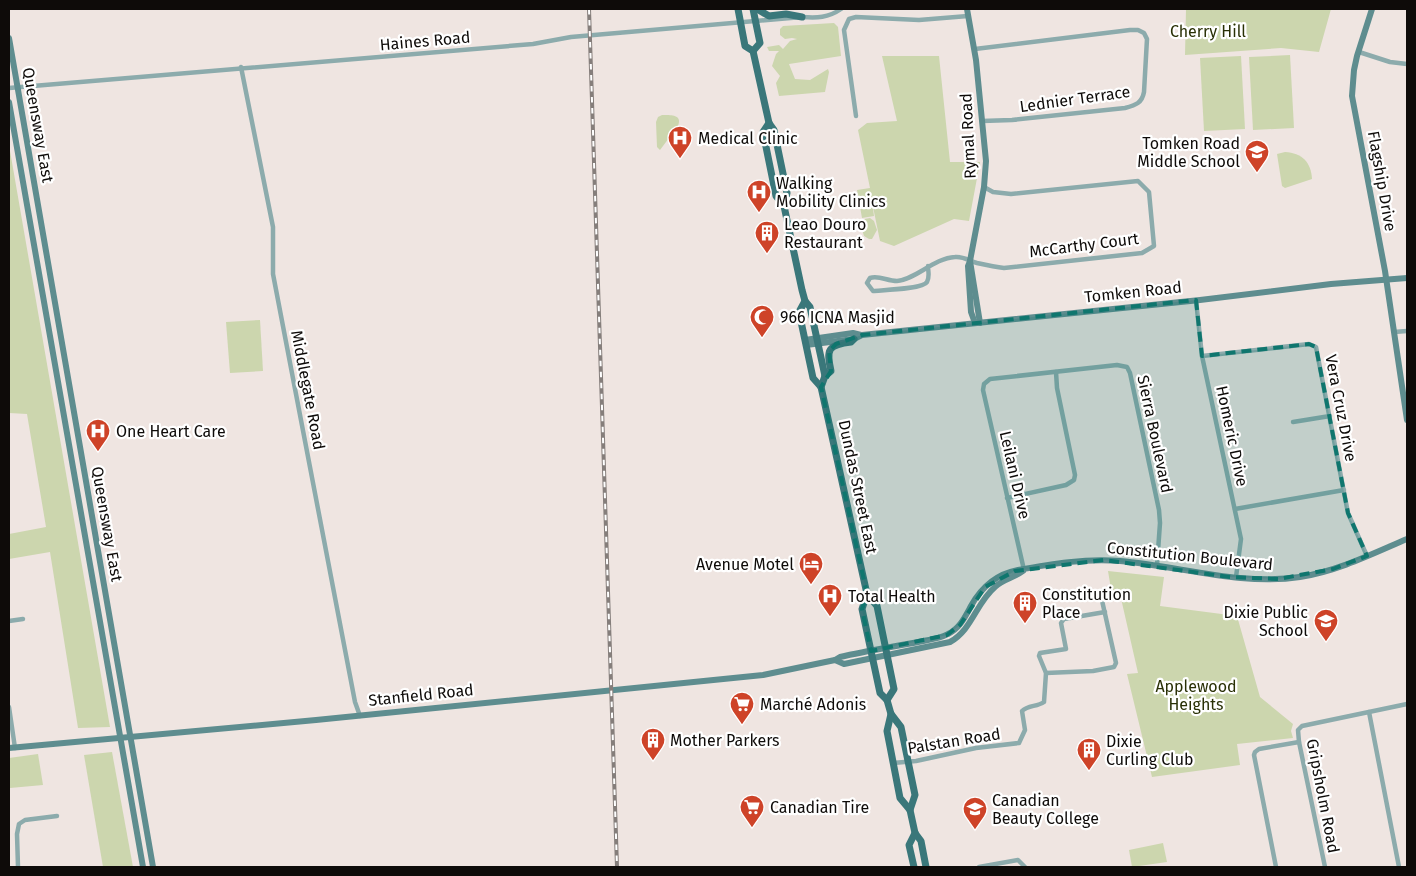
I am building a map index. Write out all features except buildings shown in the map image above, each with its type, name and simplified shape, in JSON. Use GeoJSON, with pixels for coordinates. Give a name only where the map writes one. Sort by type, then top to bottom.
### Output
{"type":"FeatureCollection","features":[{"type":"Feature","properties":{"kind":"main road","name":"Dundas Street East"},"geometry":{"type":"LineString","coordinates":[[738,9],[746,46],[753,51],[769,123],[774,130],[787,193],[784,206],[805,301],[810,307],[825,376]]}},
{"type":"Feature","properties":{"kind":"main road","name":"Dundas Street East"},"geometry":{"type":"LineString","coordinates":[[753,9],[760,43],[753,51]]}},
{"type":"Feature","properties":{"kind":"main road"},"geometry":{"type":"LineString","coordinates":[[757,9],[769,16],[786,14],[802,17]]}},
{"type":"Feature","properties":{"kind":"main road","name":"Dundas Street East"},"geometry":{"type":"LineString","coordinates":[[769,123],[763,132],[776,196],[784,206]]}},
{"type":"Feature","properties":{"kind":"main road","name":"Dundas Street East"},"geometry":{"type":"LineString","coordinates":[[805,301],[799,312],[813,378],[821,386],[850,525],[867,594],[877,606],[894,689],[887,700]]}},
{"type":"Feature","properties":{"kind":"main road"},"geometry":{"type":"LineString","coordinates":[[821,386],[825,376],[831,371],[827,356],[830,349],[836,344],[851,342],[854,338]]}},
{"type":"Feature","properties":{"kind":"main road","name":"Dundas Street East"},"geometry":{"type":"LineString","coordinates":[[867,594],[862,609],[880,693],[887,700],[891,714],[901,727],[915,796],[910,810]]}},
{"type":"Feature","properties":{"kind":"main road","name":"Dundas Street East"},"geometry":{"type":"LineString","coordinates":[[891,714],[887,731],[900,798],[910,810],[916,833],[921,841],[926,867]]}},
{"type":"Feature","properties":{"kind":"main road","name":"Dundas Street East"},"geometry":{"type":"LineString","coordinates":[[914,867],[910,845],[916,833]]}},
{"type":"Feature","properties":{"kind":"street","name":"Haines Road"},"geometry":{"type":"LineString","coordinates":[[9,88],[533,44],[570,37],[740,22],[802,17],[818,18],[833,14],[840,9]]}},
{"type":"Feature","properties":{"kind":"street","name":"Rymal Road"},"geometry":{"type":"LineString","coordinates":[[967,9],[975,49],[986,161],[984,187],[970,261],[978,323]]}},
{"type":"Feature","properties":{"kind":"street","name":"Flagship Drive"},"geometry":{"type":"LineString","coordinates":[[1372,9],[1354,70],[1352,96],[1394,332],[1407,420]]}},
{"type":"Feature","properties":{"kind":"street"},"geometry":{"type":"LineString","coordinates":[[856,116],[845,39],[845,27],[849,19],[856,17],[929,20],[968,16]]}},
{"type":"Feature","properties":{"kind":"street","name":"Lednier Terrace"},"geometry":{"type":"LineString","coordinates":[[975,49],[1130,30],[1144,33],[1147,39],[1144,92],[1143,99],[1138,104],[1125,108],[1012,120],[982,121]]}},
{"type":"Feature","properties":{"kind":"street","name":"Queensway East"},"geometry":{"type":"LineString","coordinates":[[9,38],[153,867]]}},
{"type":"Feature","properties":{"kind":"street"},"geometry":{"type":"LineString","coordinates":[[1359,52],[1390,62],[1407,64]]}},
{"type":"Feature","properties":{"kind":"street","name":"Middlegate Road"},"geometry":{"type":"LineString","coordinates":[[241,68],[273,227],[273,274],[355,702],[360,716]]}},
{"type":"Feature","properties":{"kind":"street","name":"Queensway East"},"geometry":{"type":"LineString","coordinates":[[9,102],[143,867]]}},
{"type":"Feature","properties":{"kind":"street","name":"McCarthy Court"},"geometry":{"type":"LineString","coordinates":[[970,261],[1004,268],[1102,256],[1142,254],[1154,246],[1149,192],[1138,181],[1010,194],[993,192],[984,187]]}},
{"type":"Feature","properties":{"kind":"street"},"geometry":{"type":"LineString","coordinates":[[928,266],[929,278],[927,282],[920,286],[873,291],[867,283],[870,278],[875,276],[896,281],[903,279],[928,266],[939,261],[956,257],[963,257],[970,261]]}},
{"type":"Feature","properties":{"kind":"street","name":"Tomken Road"},"geometry":{"type":"LineString","coordinates":[[805,342],[1331,284],[1407,278]]}},
{"type":"Feature","properties":{"kind":"street","name":"Homeric Drive"},"geometry":{"type":"LineString","coordinates":[[1196,300],[1202,356],[1242,543],[1236,578]]}},
{"type":"Feature","properties":{"kind":"street"},"geometry":{"type":"LineString","coordinates":[[1394,332],[1407,331]]}},
{"type":"Feature","properties":{"kind":"street","name":"Tomken Road"},"geometry":{"type":"LineString","coordinates":[[817,341],[853,333],[862,336]]}},
{"type":"Feature","properties":{"kind":"street","name":"Vera Cruz Drive"},"geometry":{"type":"LineString","coordinates":[[1202,356],[1313,344],[1318,351],[1351,523],[1367,556]]}},
{"type":"Feature","properties":{"kind":"street","name":"Sierra Boulevard"},"geometry":{"type":"LineString","coordinates":[[983,386],[990,379],[1118,365],[1128,368],[1159,510],[1157,565]]}},
{"type":"Feature","properties":{"kind":"street"},"geometry":{"type":"LineString","coordinates":[[1006,498],[1066,485],[1074,480],[1075,475],[1057,388],[1056,372]]}},
{"type":"Feature","properties":{"kind":"street","name":"Leilani Drive"},"geometry":{"type":"LineString","coordinates":[[983,386],[1006,498],[1018,537],[1024,570]]}},
{"type":"Feature","properties":{"kind":"street"},"geometry":{"type":"LineString","coordinates":[[1293,422],[1330,416]]}},
{"type":"Feature","properties":{"kind":"street"},"geometry":{"type":"LineString","coordinates":[[1235,509],[1344,490]]}},
{"type":"Feature","properties":{"kind":"street","name":"Constitution Boulevard"},"geometry":{"type":"LineString","coordinates":[[886,651],[947,643],[956,638],[963,633],[977,609],[995,586],[1024,570],[1089,560],[1118,560],[1236,578],[1300,577],[1333,569],[1407,539]]}},
{"type":"Feature","properties":{"kind":"street"},"geometry":{"type":"LineString","coordinates":[[1101,596],[1105,612],[1116,663],[1114,667],[1093,671],[1046,673],[1039,656],[1040,653],[1066,649],[1062,621],[1074,616],[1105,612]]}},
{"type":"Feature","properties":{"kind":"street"},"geometry":{"type":"LineString","coordinates":[[9,621],[23,619]]}},
{"type":"Feature","properties":{"kind":"street","name":"Stanfield Road"},"geometry":{"type":"LineString","coordinates":[[12,748],[733,679],[796,670],[835,660],[840,656],[886,651]]}},
{"type":"Feature","properties":{"kind":"street","name":"Palstan Road"},"geometry":{"type":"LineString","coordinates":[[893,763],[908,762],[976,748],[1019,743],[1025,730],[1022,711],[1025,708],[1038,706],[1044,702],[1046,673]]}},
{"type":"Feature","properties":{"kind":"street"},"geometry":{"type":"LineString","coordinates":[[1399,867],[1369,712],[1407,704]]}},
{"type":"Feature","properties":{"kind":"street"},"geometry":{"type":"LineString","coordinates":[[9,707],[12,748]]}},
{"type":"Feature","properties":{"kind":"street","name":"Gripsholm Road"},"geometry":{"type":"LineString","coordinates":[[1325,867],[1298,730],[1302,726],[1369,712]]}},
{"type":"Feature","properties":{"kind":"street"},"geometry":{"type":"LineString","coordinates":[[1276,867],[1254,755],[1259,749],[1299,742]]}},
{"type":"Feature","properties":{"kind":"street"},"geometry":{"type":"LineString","coordinates":[[18,867],[16,834],[19,824],[25,820],[57,816]]}},
{"type":"Feature","properties":{"kind":"street"},"geometry":{"type":"LineString","coordinates":[[979,867],[1018,860],[1025,867]]}},
{"type":"Feature","properties":{"kind":"highlighted area"},"geometry":{"type":"Polygon","coordinates":[[[1196,300],[1202,356],[1309,344],[1316,347],[1348,513],[1367,556],[1333,569],[1278,579],[1230,577],[1104,560],[1015,571],[985,587],[960,625],[947,635],[871,651],[862,609],[867,594],[821,387],[831,371],[829,351],[836,344],[862,335],[1196,300]]]}},
{"type":"Feature","properties":{"kind":"green space","name":"Cherry Hill"},"geometry":{"type":"Polygon","coordinates":[[[1186,9],[1331,9],[1319,52],[1281,48],[1185,55],[1186,9]]]}},
{"type":"Feature","properties":{"kind":"green space"},"geometry":{"type":"Polygon","coordinates":[[[834,23],[838,27],[841,56],[789,64],[795,79],[810,80],[828,69],[825,92],[779,96],[776,83],[780,76],[772,66],[779,51],[769,51],[767,47],[779,45],[783,49],[790,41],[797,39],[785,39],[780,35],[780,29],[783,26],[834,23]]]}},
{"type":"Feature","properties":{"kind":"green space"},"geometry":{"type":"Polygon","coordinates":[[[1290,55],[1294,128],[1253,130],[1249,57],[1290,55]]]}},
{"type":"Feature","properties":{"kind":"green space"},"geometry":{"type":"Polygon","coordinates":[[[882,56],[939,56],[950,162],[980,162],[969,221],[954,219],[894,246],[880,241],[872,202],[874,216],[862,218],[857,190],[870,188],[858,130],[867,123],[897,121],[882,56]]]}},
{"type":"Feature","properties":{"kind":"green space"},"geometry":{"type":"Polygon","coordinates":[[[1241,56],[1245,129],[1204,131],[1200,58],[1241,56]]]}},
{"type":"Feature","properties":{"kind":"green space"},"geometry":{"type":"Polygon","coordinates":[[[662,115],[675,116],[679,119],[679,122],[660,150],[657,147],[656,122],[658,117],[662,115]]]}},
{"type":"Feature","properties":{"kind":"green space"},"geometry":{"type":"Polygon","coordinates":[[[9,145],[110,727],[78,728],[50,552],[9,559],[9,534],[46,527],[27,414],[9,413],[9,145]]]}},
{"type":"Feature","properties":{"kind":"green space"},"geometry":{"type":"Polygon","coordinates":[[[1285,152],[1301,156],[1308,163],[1312,179],[1285,188],[1282,186],[1277,154],[1285,152]]]}},
{"type":"Feature","properties":{"kind":"green space"},"geometry":{"type":"Polygon","coordinates":[[[870,218],[874,221],[877,230],[872,239],[864,236],[859,220],[870,218]]]}},
{"type":"Feature","properties":{"kind":"green space"},"geometry":{"type":"Polygon","coordinates":[[[260,320],[263,371],[230,373],[226,322],[260,320]]]}},
{"type":"Feature","properties":{"kind":"green space","name":"Applewood Heights"},"geometry":{"type":"Polygon","coordinates":[[[1108,571],[1164,577],[1160,606],[1237,616],[1260,697],[1293,724],[1291,731],[1293,738],[1237,744],[1240,765],[1152,777],[1127,674],[1138,673],[1120,594],[1112,595],[1108,571]]]}},
{"type":"Feature","properties":{"kind":"green space"},"geometry":{"type":"Polygon","coordinates":[[[112,752],[133,867],[103,867],[84,755],[112,752]]]}},
{"type":"Feature","properties":{"kind":"green space"},"geometry":{"type":"Polygon","coordinates":[[[38,754],[43,785],[10,788],[9,758],[38,754]]]}},
{"type":"Feature","properties":{"kind":"green space"},"geometry":{"type":"Polygon","coordinates":[[[1163,843],[1167,862],[1132,867],[1129,850],[1163,843]]]}},
{"type":"Feature","properties":{"kind":"railway"},"geometry":{"type":"LineString","coordinates":[[589,9],[617,867]]}},
{"type":"Feature","properties":{"kind":"place","name":"Medical Clinic"},"geometry":{"type":"Point","coordinates":[680,159]}},
{"type":"Feature","properties":{"kind":"place","name":"Tomken Road Middle School"},"geometry":{"type":"Point","coordinates":[1257,173]}},
{"type":"Feature","properties":{"kind":"place","name":"Walking Mobility Clinics"},"geometry":{"type":"Point","coordinates":[759,213]}},
{"type":"Feature","properties":{"kind":"place","name":"Leao Douro Restaurant"},"geometry":{"type":"Point","coordinates":[767,254]}},
{"type":"Feature","properties":{"kind":"place","name":"966 ICNA Masjid"},"geometry":{"type":"Point","coordinates":[762,338]}},
{"type":"Feature","properties":{"kind":"place","name":"One Heart Care"},"geometry":{"type":"Point","coordinates":[98,452]}},
{"type":"Feature","properties":{"kind":"place","name":"Avenue Motel"},"geometry":{"type":"Point","coordinates":[811,585]}},
{"type":"Feature","properties":{"kind":"place","name":"Total Health"},"geometry":{"type":"Point","coordinates":[830,617]}},
{"type":"Feature","properties":{"kind":"place","name":"Constitution Place"},"geometry":{"type":"Point","coordinates":[1025,624]}},
{"type":"Feature","properties":{"kind":"place","name":"Dixie Public School"},"geometry":{"type":"Point","coordinates":[1326,642]}},
{"type":"Feature","properties":{"kind":"place","name":"Marché Adonis"},"geometry":{"type":"Point","coordinates":[742,725]}},
{"type":"Feature","properties":{"kind":"place","name":"Mother Parkers"},"geometry":{"type":"Point","coordinates":[653,761]}},
{"type":"Feature","properties":{"kind":"place","name":"Dixie Curling Club"},"geometry":{"type":"Point","coordinates":[1089,771]}},
{"type":"Feature","properties":{"kind":"place","name":"Canadian Tire"},"geometry":{"type":"Point","coordinates":[752,828]}},
{"type":"Feature","properties":{"kind":"place","name":"Canadian Beauty College"},"geometry":{"type":"Point","coordinates":[975,830]}}]}
